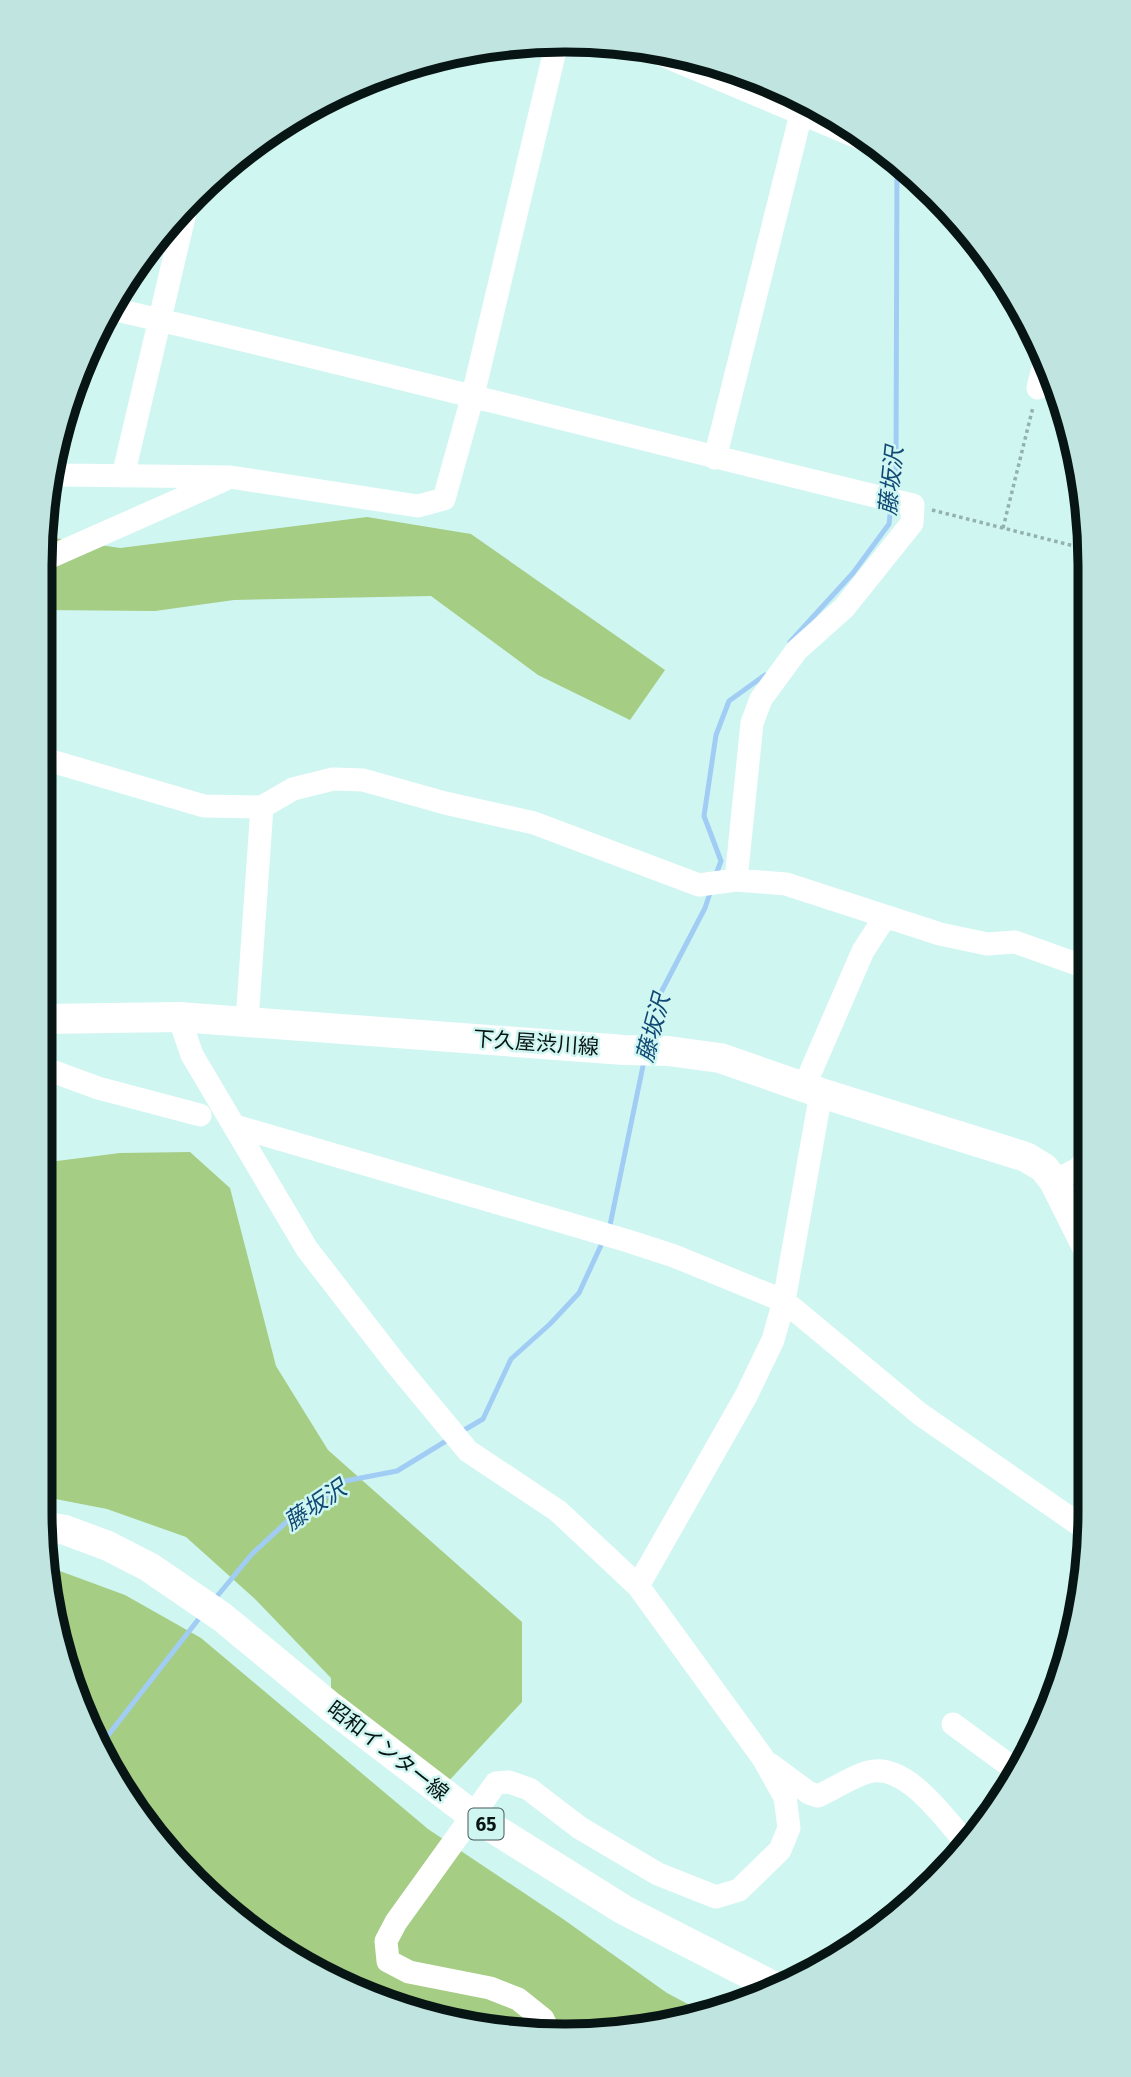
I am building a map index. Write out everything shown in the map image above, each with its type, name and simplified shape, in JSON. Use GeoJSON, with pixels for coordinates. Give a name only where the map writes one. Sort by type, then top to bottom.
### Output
{"type":"FeatureCollection","features":[{"type":"Feature","properties":{"kind":"main road"},"geometry":{"type":"LineString","coordinates":[[736,82],[799,109]]}},
{"type":"Feature","properties":{"kind":"main road","name":"下久屋渋川線"},"geometry":{"type":"LineString","coordinates":[[52,1019],[179,1017],[668,1051],[720,1058],[813,1090],[1017,1153],[1044,1168],[1054,1181],[1078,1229]]}},
{"type":"Feature","properties":{"kind":"main road","name":"昭和インター線"},"geometry":{"type":"LineString","coordinates":[[53,1528],[108,1546],[149,1567],[222,1617],[331,1707],[472,1815],[624,1910],[767,1983]]}},
{"type":"Feature","properties":{"kind":"street"},"geometry":{"type":"LineString","coordinates":[[61,474],[230,477],[418,506],[444,499],[473,395],[555,53]]}},
{"type":"Feature","properties":{"kind":"street"},"geometry":{"type":"LineString","coordinates":[[715,458],[802,110]]}},
{"type":"Feature","properties":{"kind":"street"},"geometry":{"type":"LineString","coordinates":[[123,476],[182,225]]}},
{"type":"Feature","properties":{"kind":"street"},"geometry":{"type":"LineString","coordinates":[[120,311],[473,395],[715,458],[912,505],[912,523],[844,608],[797,650],[761,699],[752,723],[736,880]]}},
{"type":"Feature","properties":{"kind":"street"},"geometry":{"type":"LineString","coordinates":[[1038,388],[1041,375]]}},
{"type":"Feature","properties":{"kind":"street"},"geometry":{"type":"LineString","coordinates":[[53,556],[230,477]]}},
{"type":"Feature","properties":{"kind":"street"},"geometry":{"type":"LineString","coordinates":[[52,761],[204,806],[261,807],[293,789],[333,779],[363,780],[445,803],[534,823],[699,885],[736,880],[786,884],[940,934],[987,944],[1015,942],[1078,964]]}},
{"type":"Feature","properties":{"kind":"street"},"geometry":{"type":"LineString","coordinates":[[247,1021],[261,807]]}},
{"type":"Feature","properties":{"kind":"street"},"geometry":{"type":"LineString","coordinates":[[638,1586],[746,1396],[773,1340],[784,1301],[813,1090],[863,951],[885,917]]}},
{"type":"Feature","properties":{"kind":"street"},"geometry":{"type":"LineString","coordinates":[[179,1017],[192,1055],[307,1249],[396,1364],[468,1451],[558,1511],[638,1586],[763,1758],[785,1797],[789,1828],[780,1850],[739,1890],[716,1897],[658,1874],[580,1828],[530,1788],[509,1782],[496,1783],[396,1922],[386,1941],[388,1961],[410,1972],[490,1988],[517,1999],[545,2023]]}},
{"type":"Feature","properties":{"kind":"street"},"geometry":{"type":"LineString","coordinates":[[52,1071],[98,1088],[200,1115]]}},
{"type":"Feature","properties":{"kind":"street"},"geometry":{"type":"LineString","coordinates":[[235,1126],[628,1241],[674,1256],[784,1301],[920,1414],[1078,1523]]}},
{"type":"Feature","properties":{"kind":"street"},"geometry":{"type":"LineString","coordinates":[[1054,1181],[1078,1169]]}},
{"type":"Feature","properties":{"kind":"street"},"geometry":{"type":"LineString","coordinates":[[953,1724],[1011,1767]]}},
{"type":"Feature","properties":{"kind":"street"},"geometry":{"type":"LineString","coordinates":[[763,1758],[818,1797],[868,1772],[892,1771],[913,1785],[961,1838]]}},
{"type":"Feature","properties":{"kind":"path"},"geometry":{"type":"LineString","coordinates":[[1002,529],[1038,388]]}},
{"type":"Feature","properties":{"kind":"path"},"geometry":{"type":"LineString","coordinates":[[912,505],[1077,547]]}},
{"type":"Feature","properties":{"kind":"green space"},"geometry":{"type":"Polygon","coordinates":[[[367,517],[471,534],[665,670],[630,720],[538,675],[431,596],[234,600],[155,611],[52,610],[54,538],[120,548],[367,517]]]}},
{"type":"Feature","properties":{"kind":"green space"},"geometry":{"type":"Polygon","coordinates":[[[190,1152],[230,1188],[276,1366],[328,1450],[522,1622],[522,1702],[445,1785],[331,1707],[331,1678],[255,1599],[186,1537],[107,1509],[52,1498],[52,1162],[120,1153],[190,1152]]]}},
{"type":"Feature","properties":{"kind":"green space"},"geometry":{"type":"Polygon","coordinates":[[[56,1570],[125,1595],[201,1638],[428,1829],[563,1919],[667,1993],[695,2008],[666,2015],[599,2023],[499,2020],[465,2015],[401,1997],[339,1972],[280,1938],[227,1897],[180,1850],[139,1797],[121,1768],[105,1738],[80,1676],[62,1612],[56,1570]]]}},
{"type":"Feature","properties":{"kind":"waterway","name":"藤坂沢"},"geometry":{"type":"LineString","coordinates":[[893,493],[896,469],[897,174]]}},
{"type":"Feature","properties":{"kind":"waterway","name":"藤坂沢"},"geometry":{"type":"LineString","coordinates":[[790,642],[853,573],[889,524],[891,506]]}},
{"type":"Feature","properties":{"kind":"waterway","name":"藤坂沢"},"geometry":{"type":"LineString","coordinates":[[715,877],[721,861],[704,816],[716,735],[729,701],[765,675]]}},
{"type":"Feature","properties":{"kind":"waterway","name":"藤坂沢"},"geometry":{"type":"LineString","coordinates":[[648,1041],[656,1002],[705,908],[711,890]]}},
{"type":"Feature","properties":{"kind":"waterway","name":"藤坂沢"},"geometry":{"type":"LineString","coordinates":[[609,1230],[644,1061]]}},
{"type":"Feature","properties":{"kind":"waterway","name":"藤坂沢"},"geometry":{"type":"LineString","coordinates":[[459,1433],[483,1419],[511,1359],[579,1293],[603,1241]]}},
{"type":"Feature","properties":{"kind":"waterway","name":"藤坂沢"},"geometry":{"type":"LineString","coordinates":[[214,1600],[252,1554],[294,1515],[319,1502],[345,1481],[397,1471],[451,1438]]}},
{"type":"Feature","properties":{"kind":"waterway","name":"藤坂沢"},"geometry":{"type":"LineString","coordinates":[[105,1739],[201,1616]]}}]}
